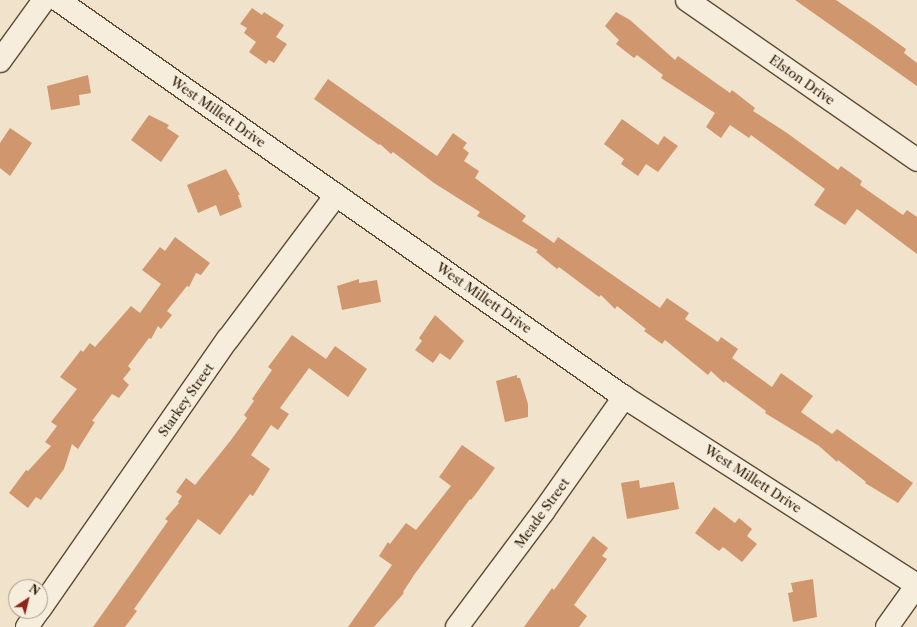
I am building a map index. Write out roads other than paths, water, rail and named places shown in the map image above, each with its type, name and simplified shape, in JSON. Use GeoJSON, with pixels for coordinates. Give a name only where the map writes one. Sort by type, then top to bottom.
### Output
{"type":"FeatureCollection","features":[{"type":"Feature","properties":{"kind":"street"},"geometry":{"type":"LineString","coordinates":[[0,61],[44,0]]}},
{"type":"Feature","properties":{"kind":"street","name":"West Millett Drive"},"geometry":{"type":"LineString","coordinates":[[58,0],[624,397],[917,585]]}},
{"type":"Feature","properties":{"kind":"street","name":"Elston Drive"},"geometry":{"type":"LineString","coordinates":[[687,0],[917,160]]}},
{"type":"Feature","properties":{"kind":"street","name":"Starkey Street"},"geometry":{"type":"LineString","coordinates":[[48,597],[228,339],[336,195]]}},
{"type":"Feature","properties":{"kind":"street","name":"Meade Street"},"geometry":{"type":"LineString","coordinates":[[457,627],[543,512],[624,397]]}},
{"type":"Feature","properties":{"kind":"street"},"geometry":{"type":"LineString","coordinates":[[887,627],[917,585]]}}]}
